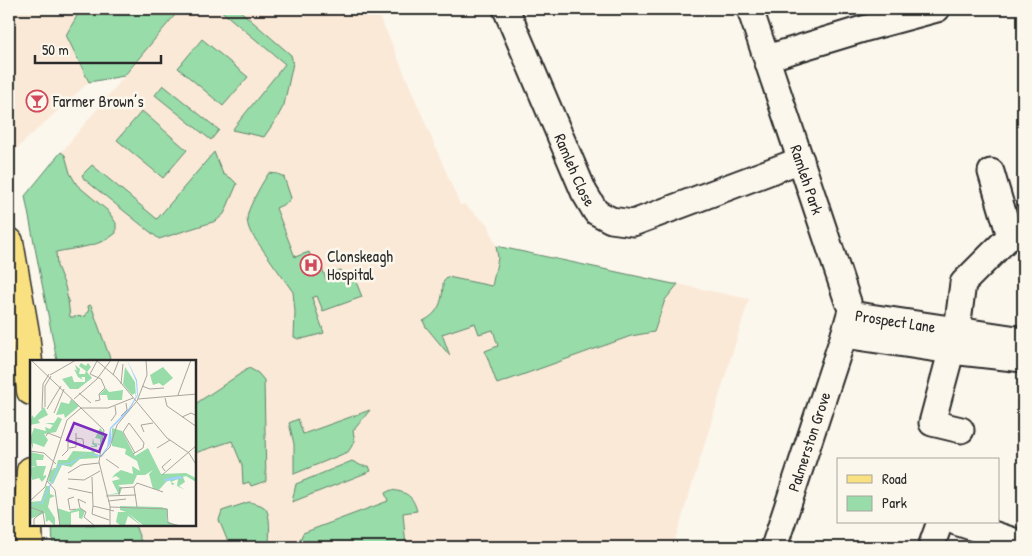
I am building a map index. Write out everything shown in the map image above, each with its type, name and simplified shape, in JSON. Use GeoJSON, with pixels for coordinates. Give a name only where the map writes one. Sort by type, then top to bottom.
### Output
{"type":"FeatureCollection","features":[{"type":"Feature","properties":{"kind":"main road"},"geometry":{"type":"LineString","coordinates":[[9,242],[25,333],[30,381]]}},
{"type":"Feature","properties":{"kind":"main road"},"geometry":{"type":"LineString","coordinates":[[29,547],[30,491]]}},
{"type":"Feature","properties":{"kind":"street","name":"Ramleh Close"},"geometry":{"type":"LineString","coordinates":[[506,9],[584,192],[596,212],[610,220],[633,222],[802,160]]}},
{"type":"Feature","properties":{"kind":"street","name":"Ramleh Park"},"geometry":{"type":"LineString","coordinates":[[750,9],[848,302]]}},
{"type":"Feature","properties":{"kind":"street"},"geometry":{"type":"LineString","coordinates":[[767,58],[938,9]]}},
{"type":"Feature","properties":{"kind":"street"},"geometry":{"type":"LineString","coordinates":[[961,430],[932,423],[954,341],[963,283],[1010,236],[991,172]]}},
{"type":"Feature","properties":{"kind":"street","name":"Prospect Lane"},"geometry":{"type":"LineString","coordinates":[[844,335],[954,341],[1023,340]]}},
{"type":"Feature","properties":{"kind":"street","name":"Palmerston Grove"},"geometry":{"type":"LineString","coordinates":[[774,547],[844,335]]}},
{"type":"Feature","properties":{"kind":"street","name":"Prospect Lane"},"geometry":{"type":"LineString","coordinates":[[954,341],[1023,359]]}},
{"type":"Feature","properties":{"kind":"street"},"geometry":{"type":"LineString","coordinates":[[932,547],[939,524]]}},
{"type":"Feature","properties":{"kind":"street"},"geometry":{"type":"LineString","coordinates":[[962,524],[1023,544]]}},
{"type":"Feature","properties":{"kind":"shaded area"},"geometry":{"type":"Polygon","coordinates":[[[9,9],[81,9],[66,35],[89,82],[15,150],[9,117],[9,9]]]}},
{"type":"Feature","properties":{"kind":"shaded area","name":"Clonskeagh Hospital"},"geometry":{"type":"Polygon","coordinates":[[[180,9],[375,9],[389,37],[460,205],[464,204],[488,224],[496,246],[749,299],[673,547],[53,547],[52,526],[196,526],[196,360],[57,360],[25,196],[180,9]]]}},
{"type":"Feature","properties":{"kind":"green space"},"geometry":{"type":"Polygon","coordinates":[[[81,9],[180,9],[124,76],[89,82],[66,35],[81,9]]]}},
{"type":"Feature","properties":{"kind":"green space"},"geometry":{"type":"Polygon","coordinates":[[[219,9],[238,9],[291,55],[293,63],[284,105],[264,137],[232,130],[285,64],[219,9]]]}},
{"type":"Feature","properties":{"kind":"green space"},"geometry":{"type":"Polygon","coordinates":[[[202,39],[248,77],[223,106],[178,68],[202,39]]]}},
{"type":"Feature","properties":{"kind":"green space"},"geometry":{"type":"Polygon","coordinates":[[[163,85],[219,130],[211,140],[155,95],[163,85]]]}},
{"type":"Feature","properties":{"kind":"green space"},"geometry":{"type":"Polygon","coordinates":[[[142,111],[187,150],[163,178],[117,140],[142,111]]]}},
{"type":"Feature","properties":{"kind":"green space"},"geometry":{"type":"Polygon","coordinates":[[[61,152],[65,155],[70,173],[77,185],[108,211],[116,223],[116,233],[110,238],[87,246],[56,252],[57,266],[65,286],[70,317],[86,316],[86,313],[89,312],[88,306],[91,305],[111,360],[57,360],[25,196],[61,152]]]}},
{"type":"Feature","properties":{"kind":"green space"},"geometry":{"type":"Polygon","coordinates":[[[214,152],[223,174],[237,184],[224,214],[216,221],[159,239],[84,179],[82,175],[92,165],[157,219],[214,152]]]}},
{"type":"Feature","properties":{"kind":"green space"},"geometry":{"type":"Polygon","coordinates":[[[269,173],[284,177],[291,198],[287,203],[276,208],[295,257],[309,252],[312,261],[319,259],[327,282],[334,272],[341,270],[344,277],[353,274],[362,297],[323,311],[317,296],[312,298],[324,333],[306,338],[298,339],[294,337],[295,312],[293,292],[249,228],[247,218],[249,209],[269,173]]]}},
{"type":"Feature","properties":{"kind":"green space"},"geometry":{"type":"Polygon","coordinates":[[[496,246],[678,284],[665,300],[654,332],[631,336],[497,384],[485,351],[498,346],[493,330],[479,334],[475,323],[442,334],[450,356],[423,321],[437,310],[441,300],[443,282],[448,277],[492,286],[498,258],[496,246]]]}},
{"type":"Feature","properties":{"kind":"green space"},"geometry":{"type":"Polygon","coordinates":[[[249,368],[258,373],[264,380],[266,481],[251,486],[249,482],[243,484],[242,465],[232,441],[196,453],[196,406],[198,402],[249,368]]]}},
{"type":"Feature","properties":{"kind":"green space"},"geometry":{"type":"Polygon","coordinates":[[[370,410],[353,431],[355,441],[348,452],[294,474],[294,444],[289,423],[298,419],[303,434],[370,410]]]}},
{"type":"Feature","properties":{"kind":"green space"},"geometry":{"type":"Polygon","coordinates":[[[352,461],[362,466],[369,466],[371,471],[292,502],[296,484],[352,461]]]}},
{"type":"Feature","properties":{"kind":"green space"},"geometry":{"type":"Polygon","coordinates":[[[391,490],[401,492],[411,498],[417,511],[403,513],[406,547],[300,547],[303,533],[388,501],[385,493],[391,490]]]}},
{"type":"Feature","properties":{"kind":"green space"},"geometry":{"type":"Polygon","coordinates":[[[249,502],[261,505],[267,510],[270,526],[269,547],[230,547],[219,520],[222,511],[249,502]]]}},
{"type":"Feature","properties":{"kind":"green space"},"geometry":{"type":"Polygon","coordinates":[[[52,526],[135,526],[143,547],[53,547],[52,526]]]}},
{"type":"Feature","properties":{"kind":"place","name":"Farmer Brown’s"},"geometry":{"type":"Point","coordinates":[37,101]}},
{"type":"Feature","properties":{"kind":"place","name":"Clonskeagh Hospital"},"geometry":{"type":"Point","coordinates":[311,265]}}]}
